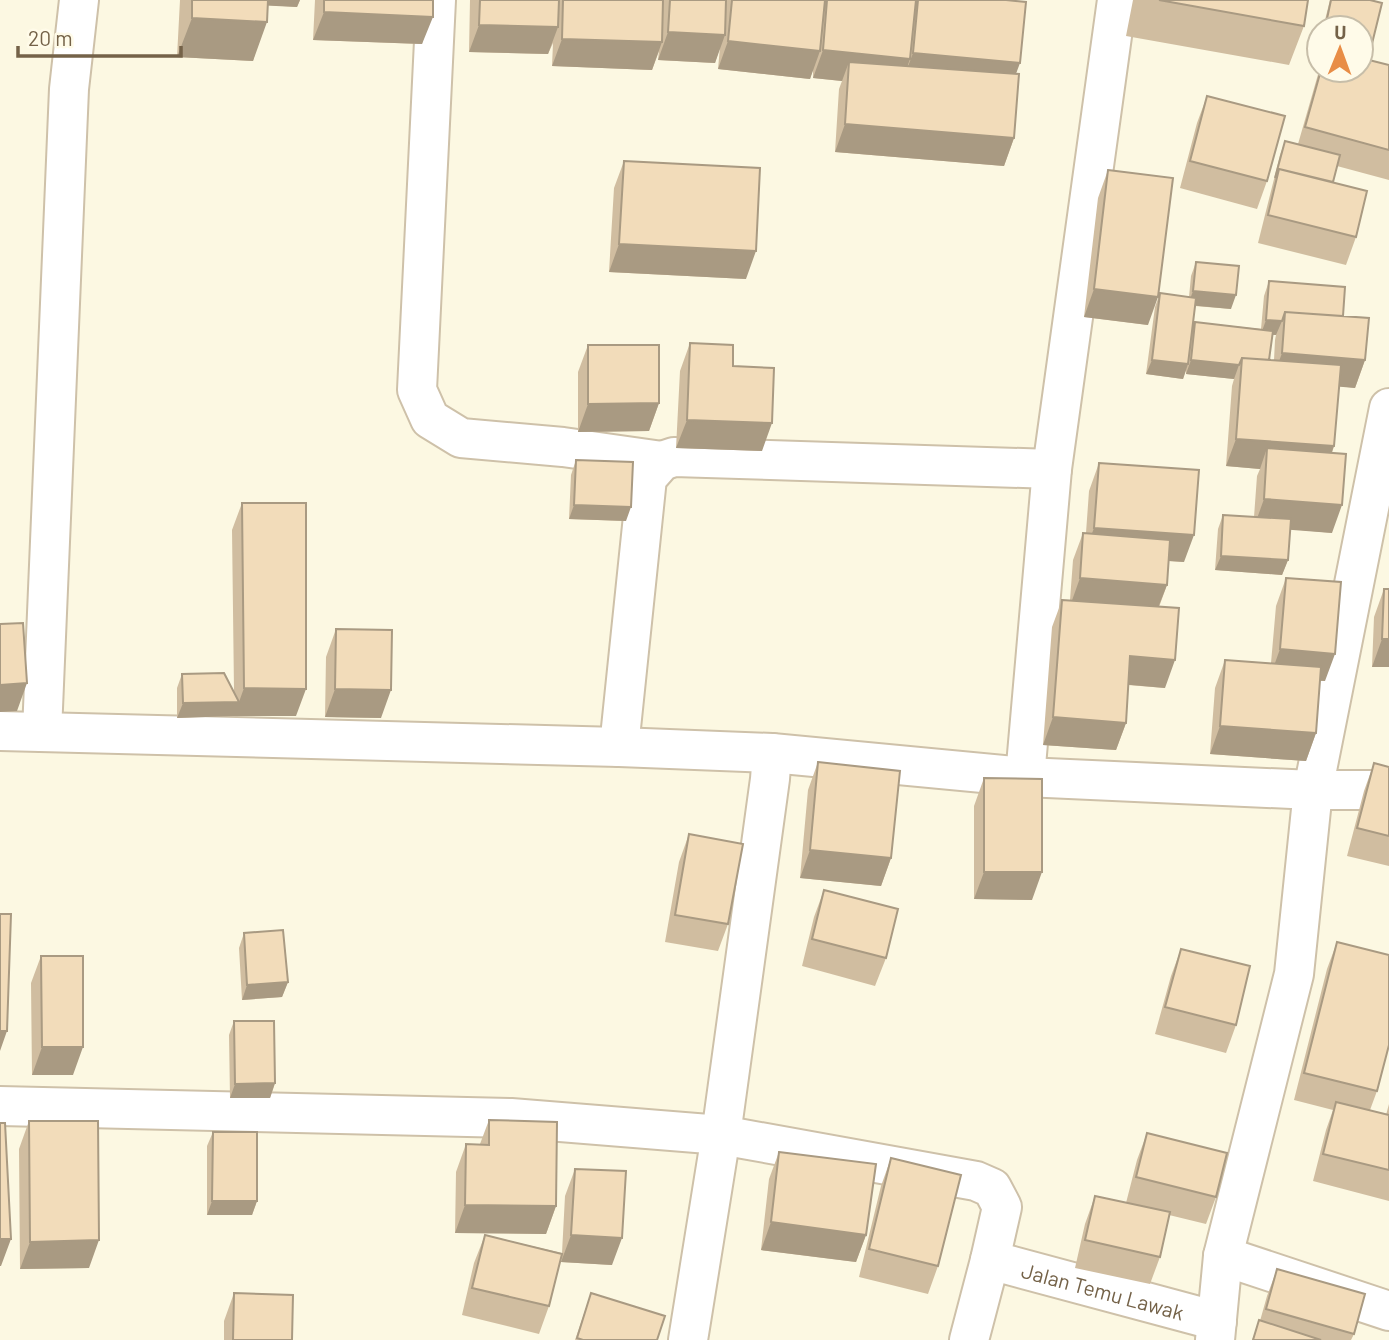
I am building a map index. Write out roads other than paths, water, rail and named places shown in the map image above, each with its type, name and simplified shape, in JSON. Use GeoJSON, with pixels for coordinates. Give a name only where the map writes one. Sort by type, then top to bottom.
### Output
{"type":"FeatureCollection","features":[{"type":"Feature","properties":{"kind":"street"},"geometry":{"type":"LineString","coordinates":[[42,732],[69,89],[79,0]]}},
{"type":"Feature","properties":{"kind":"street"},"geometry":{"type":"LineString","coordinates":[[436,0],[417,390],[430,419],[461,438],[563,447],[662,461],[674,457],[708,457],[1052,468]]}},
{"type":"Feature","properties":{"kind":"street"},"geometry":{"type":"LineString","coordinates":[[1025,776],[1052,468],[1109,1]]}},
{"type":"Feature","properties":{"kind":"street"},"geometry":{"type":"LineString","coordinates":[[1216,1331],[1223,1256],[1294,974],[1312,790],[1389,408]]}},
{"type":"Feature","properties":{"kind":"street"},"geometry":{"type":"LineString","coordinates":[[619,747],[647,478],[662,461]]}},
{"type":"Feature","properties":{"kind":"street"},"geometry":{"type":"LineString","coordinates":[[0,732],[772,753],[1025,776],[1312,790],[1389,790]]}},
{"type":"Feature","properties":{"kind":"street"},"geometry":{"type":"LineString","coordinates":[[688,1340],[721,1135],[772,753]]}},
{"type":"Feature","properties":{"kind":"street"},"geometry":{"type":"LineString","coordinates":[[0,1106],[511,1118],[721,1135],[976,1181],[992,1188],[1002,1208],[969,1340]]}},
{"type":"Feature","properties":{"kind":"street"},"geometry":{"type":"LineString","coordinates":[[1223,1256],[1389,1311]]}},
{"type":"Feature","properties":{"kind":"street","name":"Jalan Temu Lawak"},"geometry":{"type":"LineString","coordinates":[[990,1260],[1216,1331]]}}]}
